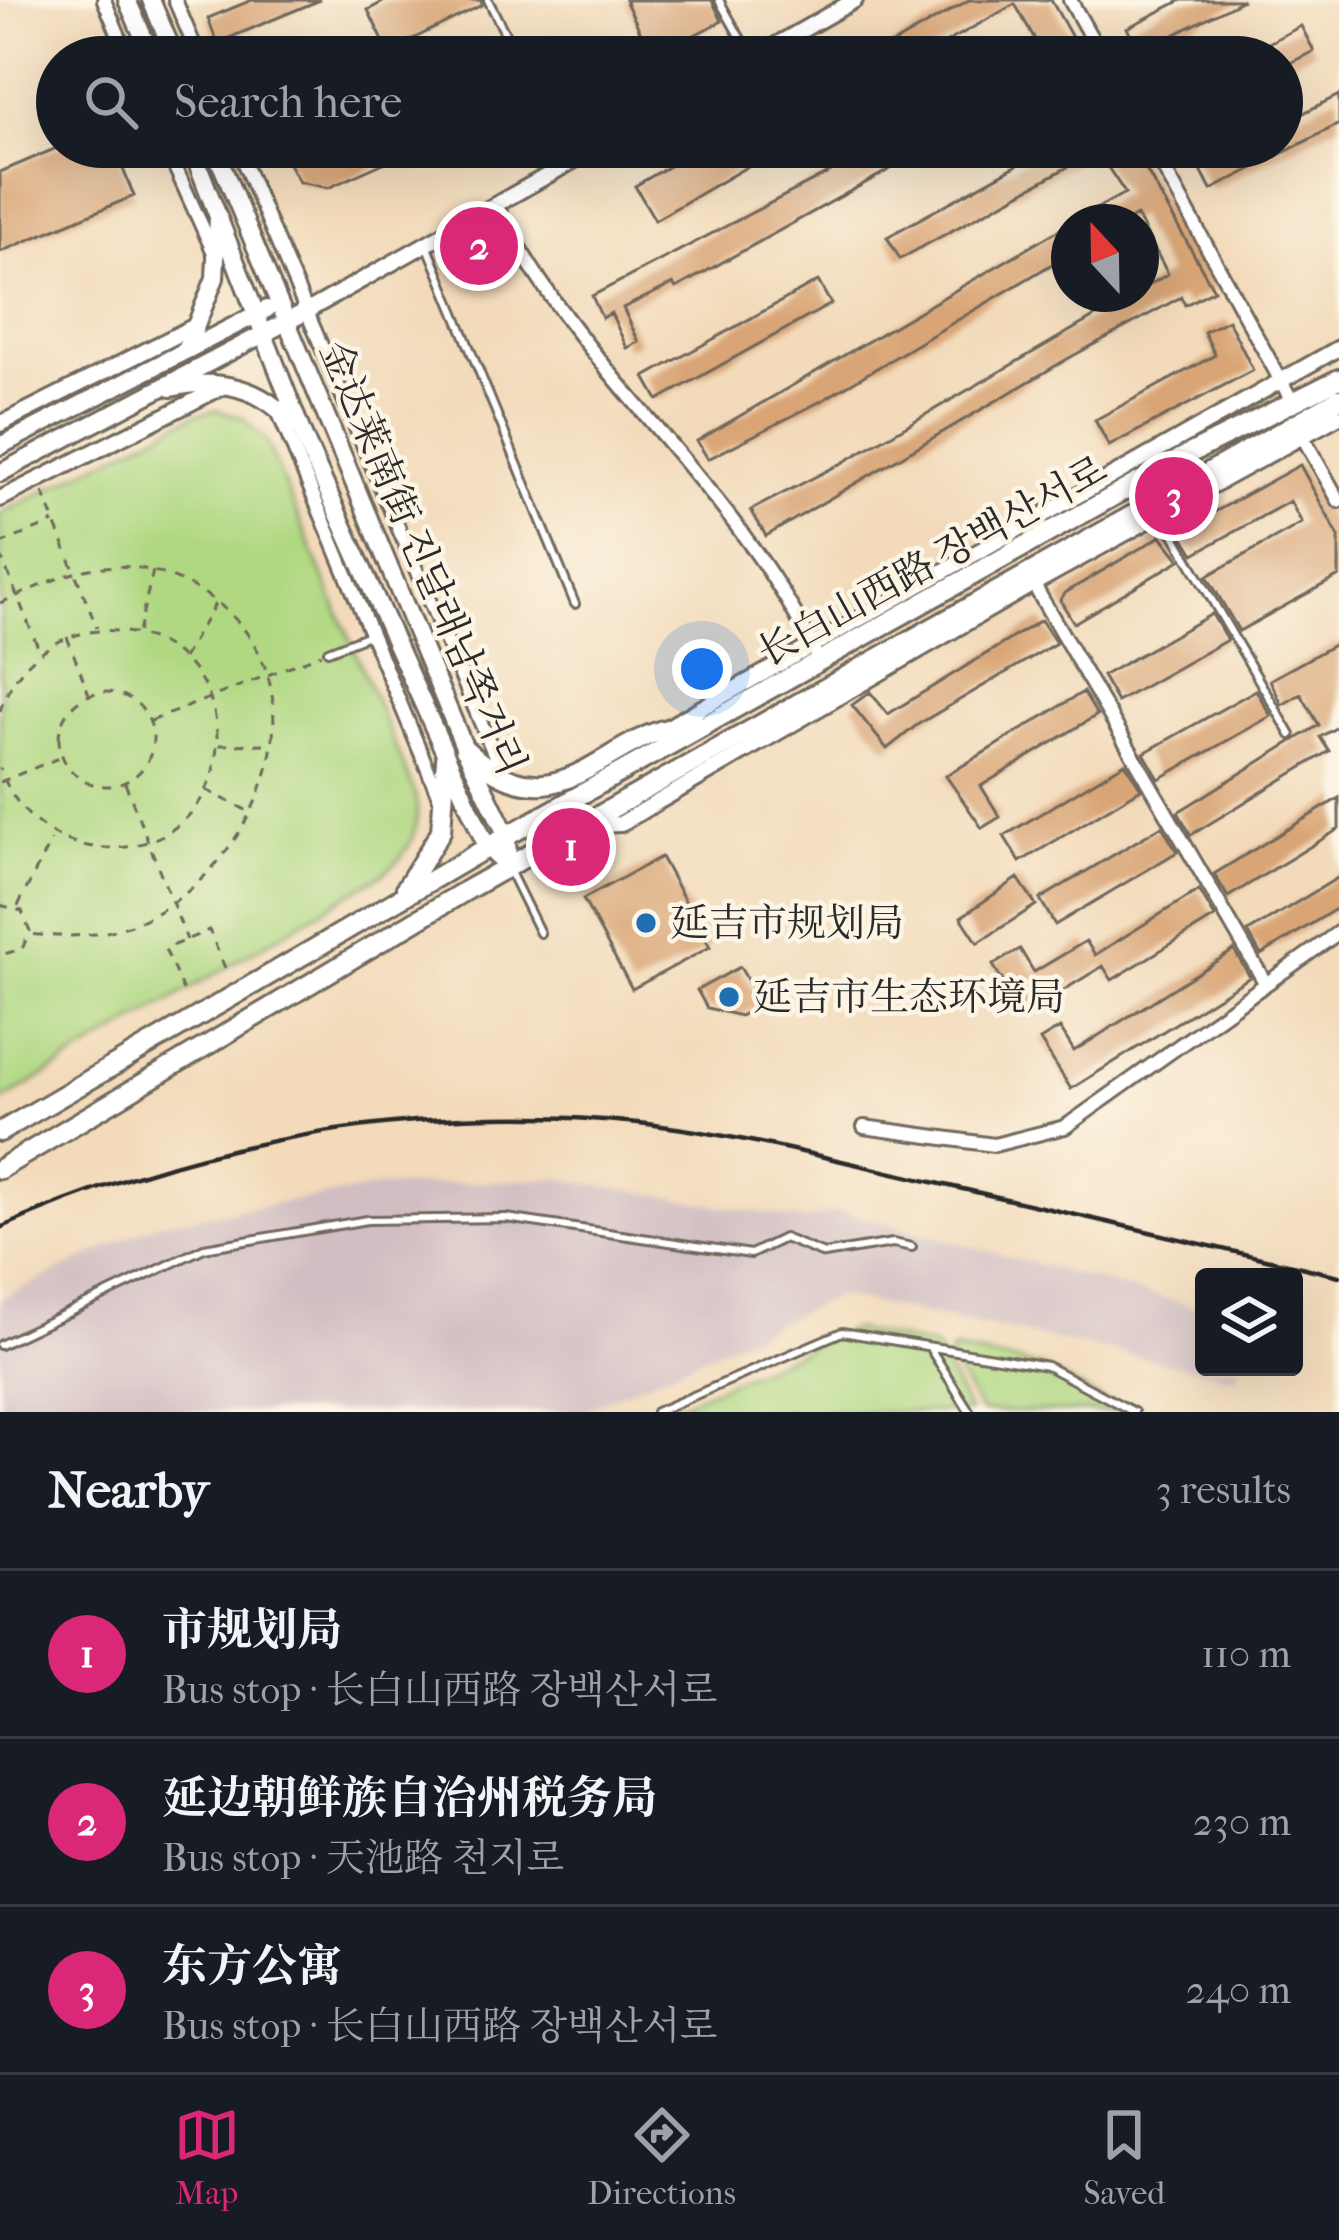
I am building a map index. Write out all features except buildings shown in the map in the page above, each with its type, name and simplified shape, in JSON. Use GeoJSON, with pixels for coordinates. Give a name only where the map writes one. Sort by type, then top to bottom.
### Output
{"type":"FeatureCollection","features":[{"type":"Feature","properties":{"kind":"main road"},"geometry":{"type":"LineString","coordinates":[[127,0],[143,36]]}},
{"type":"Feature","properties":{"kind":"main road"},"geometry":{"type":"LineString","coordinates":[[151,0],[167,36]]}},
{"type":"Feature","properties":{"kind":"main road","name":"金达莱南街 진달래남쪽거리"},"geometry":{"type":"LineString","coordinates":[[200,168],[260,313],[305,440],[487,847],[508,867]]}},
{"type":"Feature","properties":{"kind":"main road","name":"金达莱南街 진달래남쪽거리"},"geometry":{"type":"LineString","coordinates":[[223,168],[465,749],[507,836],[508,867]]}},
{"type":"Feature","properties":{"kind":"main road"},"geometry":{"type":"LineString","coordinates":[[186,349],[217,261],[218,211]]}},
{"type":"Feature","properties":{"kind":"main road"},"geometry":{"type":"LineString","coordinates":[[0,446],[280,302],[307,311]]}},
{"type":"Feature","properties":{"kind":"main road"},"geometry":{"type":"LineString","coordinates":[[0,472],[307,311]]}},
{"type":"Feature","properties":{"kind":"main road","name":"长白山西路 장백산서로"},"geometry":{"type":"LineString","coordinates":[[0,1169],[508,867],[1030,579],[1296,419],[1339,379]]}},
{"type":"Feature","properties":{"kind":"main road"},"geometry":{"type":"LineString","coordinates":[[151,392],[188,384],[226,385],[278,410],[305,440]]}},
{"type":"Feature","properties":{"kind":"main road","name":"长白山西路 장백산서로"},"geometry":{"type":"LineString","coordinates":[[0,1132],[398,898],[705,725],[815,653],[1339,399]]}},
{"type":"Feature","properties":{"kind":"main road"},"geometry":{"type":"LineString","coordinates":[[465,749],[504,776],[541,786],[559,784],[673,724],[705,725]]}},
{"type":"Feature","properties":{"kind":"main road"},"geometry":{"type":"LineString","coordinates":[[412,922],[398,898],[432,852],[445,810],[446,759]]}},
{"type":"Feature","properties":{"kind":"street"},"geometry":{"type":"LineString","coordinates":[[104,0],[119,36]]}},
{"type":"Feature","properties":{"kind":"street"},"geometry":{"type":"LineString","coordinates":[[175,0],[190,36]]}},
{"type":"Feature","properties":{"kind":"street"},"geometry":{"type":"LineString","coordinates":[[791,36],[855,0]]}},
{"type":"Feature","properties":{"kind":"street"},"geometry":{"type":"LineString","coordinates":[[1070,0],[1090,36]]}},
{"type":"Feature","properties":{"kind":"street"},"geometry":{"type":"LineString","coordinates":[[175,168],[217,261]]}},
{"type":"Feature","properties":{"kind":"street","name":"金达莱南街 진달래남쪽거리"},"geometry":{"type":"LineString","coordinates":[[246,168],[504,776]]}},
{"type":"Feature","properties":{"kind":"street"},"geometry":{"type":"LineString","coordinates":[[307,311],[561,168]]}},
{"type":"Feature","properties":{"kind":"street"},"geometry":{"type":"LineString","coordinates":[[1164,168],[1281,379],[1296,419],[1339,501]]}},
{"type":"Feature","properties":{"kind":"street"},"geometry":{"type":"LineString","coordinates":[[496,205],[545,293],[781,582],[815,653]]}},
{"type":"Feature","properties":{"kind":"street"},"geometry":{"type":"LineString","coordinates":[[0,424],[197,325]]}},
{"type":"Feature","properties":{"kind":"street","name":"长白山西路 장백산서로"},"geometry":{"type":"LineString","coordinates":[[673,724],[815,653],[1339,348]]}},
{"type":"Feature","properties":{"kind":"street"},"geometry":{"type":"LineString","coordinates":[[0,499],[226,385]]}},
{"type":"Feature","properties":{"kind":"street","name":"金达莱南街 진달래남쪽거리"},"geometry":{"type":"LineString","coordinates":[[278,410],[445,810]]}},
{"type":"Feature","properties":{"kind":"street","name":"长白山西路 장백산서로"},"geometry":{"type":"LineString","coordinates":[[1030,579],[1161,513],[1296,419],[1339,416]]}},
{"type":"Feature","properties":{"kind":"street"},"geometry":{"type":"LineString","coordinates":[[1030,579],[1266,984]]}},
{"type":"Feature","properties":{"kind":"street"},"geometry":{"type":"LineString","coordinates":[[864,1127],[994,1145],[1042,1136],[1090,1111],[1339,932]]}},
{"type":"Feature","properties":{"kind":"lane"},"geometry":{"type":"LineString","coordinates":[[488,0],[506,36]]}},
{"type":"Feature","properties":{"kind":"lane"},"geometry":{"type":"LineString","coordinates":[[719,0],[740,36]]}},
{"type":"Feature","properties":{"kind":"lane"},"geometry":{"type":"LineString","coordinates":[[427,244],[575,604]]}},
{"type":"Feature","properties":{"kind":"lane"},"geometry":{"type":"LineString","coordinates":[[1161,513],[1291,735]]}},
{"type":"Feature","properties":{"kind":"lane"},"geometry":{"type":"LineString","coordinates":[[328,651],[371,634]]}},
{"type":"Feature","properties":{"kind":"lane"},"geometry":{"type":"LineString","coordinates":[[508,867],[540,933]]}},
{"type":"Feature","properties":{"kind":"lane"},"geometry":{"type":"LineString","coordinates":[[0,1345],[204,1248],[367,1220],[506,1218],[751,1254],[784,1238],[824,1254],[893,1243],[912,1246]]}},
{"type":"Feature","properties":{"kind":"lane"},"geometry":{"type":"LineString","coordinates":[[656,1412],[842,1332],[1047,1366],[1134,1412]]}},
{"type":"Feature","properties":{"kind":"lane"},"geometry":{"type":"LineString","coordinates":[[931,1349],[970,1412]]}},
{"type":"Feature","properties":{"kind":"path"},"geometry":{"type":"LineString","coordinates":[[42,489],[97,630]]}},
{"type":"Feature","properties":{"kind":"path"},"geometry":{"type":"LineString","coordinates":[[0,544],[55,522]]}},
{"type":"Feature","properties":{"kind":"path"},"geometry":{"type":"LineString","coordinates":[[0,554],[40,652]]}},
{"type":"Feature","properties":{"kind":"path"},"geometry":{"type":"LineString","coordinates":[[0,603],[101,567],[153,571],[216,602],[254,643],[267,675],[272,744],[253,813],[223,860],[173,904],[109,932],[30,934]]}},
{"type":"Feature","properties":{"kind":"path"},"geometry":{"type":"LineString","coordinates":[[138,634],[153,571]]}},
{"type":"Feature","properties":{"kind":"path"},"geometry":{"type":"LineString","coordinates":[[0,586],[12,582]]}},
{"type":"Feature","properties":{"kind":"path"},"geometry":{"type":"LineString","coordinates":[[182,659],[216,602]]}},
{"type":"Feature","properties":{"kind":"path"},"geometry":{"type":"LineString","coordinates":[[0,711],[13,681],[40,652],[67,637],[97,630],[138,634],[182,659],[209,698],[217,746],[205,790],[177,824],[148,841],[98,849],[52,837],[20,808],[2,781],[0,768]]}},
{"type":"Feature","properties":{"kind":"path"},"geometry":{"type":"LineString","coordinates":[[67,637],[90,695]]}},
{"type":"Feature","properties":{"kind":"path"},"geometry":{"type":"LineString","coordinates":[[150,721],[328,651]]}},
{"type":"Feature","properties":{"kind":"path"},"geometry":{"type":"LineString","coordinates":[[90,695],[127,697],[150,721],[151,754],[140,772],[124,782],[87,781],[63,756],[64,721],[90,695]]}},
{"type":"Feature","properties":{"kind":"path"},"geometry":{"type":"LineString","coordinates":[[217,746],[272,744]]}},
{"type":"Feature","properties":{"kind":"path"},"geometry":{"type":"LineString","coordinates":[[2,781],[63,756]]}},
{"type":"Feature","properties":{"kind":"path"},"geometry":{"type":"LineString","coordinates":[[124,782],[187,940]]}},
{"type":"Feature","properties":{"kind":"path"},"geometry":{"type":"LineString","coordinates":[[205,790],[253,813]]}},
{"type":"Feature","properties":{"kind":"path"},"geometry":{"type":"LineString","coordinates":[[17,908],[52,837]]}},
{"type":"Feature","properties":{"kind":"path"},"geometry":{"type":"LineString","coordinates":[[0,905],[17,908],[28,920],[30,934],[18,952],[0,956]]}},
{"type":"Feature","properties":{"kind":"path"},"geometry":{"type":"LineString","coordinates":[[183,991],[165,949],[209,930],[225,968]]}},
{"type":"Feature","properties":{"kind":"shaded area"},"geometry":{"type":"Polygon","coordinates":[[[557,1178],[805,1220],[839,1211],[1195,1307],[1195,1368],[836,1296],[580,1412],[0,1412],[0,1299],[158,1223],[379,1187],[557,1178]]]}},
{"type":"Feature","properties":{"kind":"green space"},"geometry":{"type":"Polygon","coordinates":[[[216,410],[242,417],[266,441],[414,791],[417,816],[412,839],[381,875],[0,1102],[0,514],[195,415],[216,410]]]}},
{"type":"Feature","properties":{"kind":"green space"},"geometry":{"type":"Polygon","coordinates":[[[851,1329],[935,1347],[969,1412],[661,1412],[851,1329]]]}},
{"type":"Feature","properties":{"kind":"green space"},"geometry":{"type":"Polygon","coordinates":[[[953,1350],[1041,1367],[1126,1412],[981,1412],[949,1358],[953,1350]]]}},
{"type":"Feature","properties":{"kind":"railway"},"geometry":{"type":"LineString","coordinates":[[0,1228],[153,1171],[312,1134],[393,1123],[557,1118],[638,1123],[749,1141],[1339,1276]]}},
{"type":"Feature","properties":{"kind":"place","name":"延边朝鲜族自治州税务局"},"geometry":{"type":"Point","coordinates":[479,246]}},
{"type":"Feature","properties":{"kind":"place","name":"东方公寓"},"geometry":{"type":"Point","coordinates":[1174,496]}},
{"type":"Feature","properties":{"kind":"place","name":"市规划局"},"geometry":{"type":"Point","coordinates":[571,847]}},
{"type":"Feature","properties":{"kind":"place","name":"延吉市规划局"},"geometry":{"type":"Point","coordinates":[646,923]}},
{"type":"Feature","properties":{"kind":"place","name":"延吉市生态环境局"},"geometry":{"type":"Point","coordinates":[729,997]}}]}
